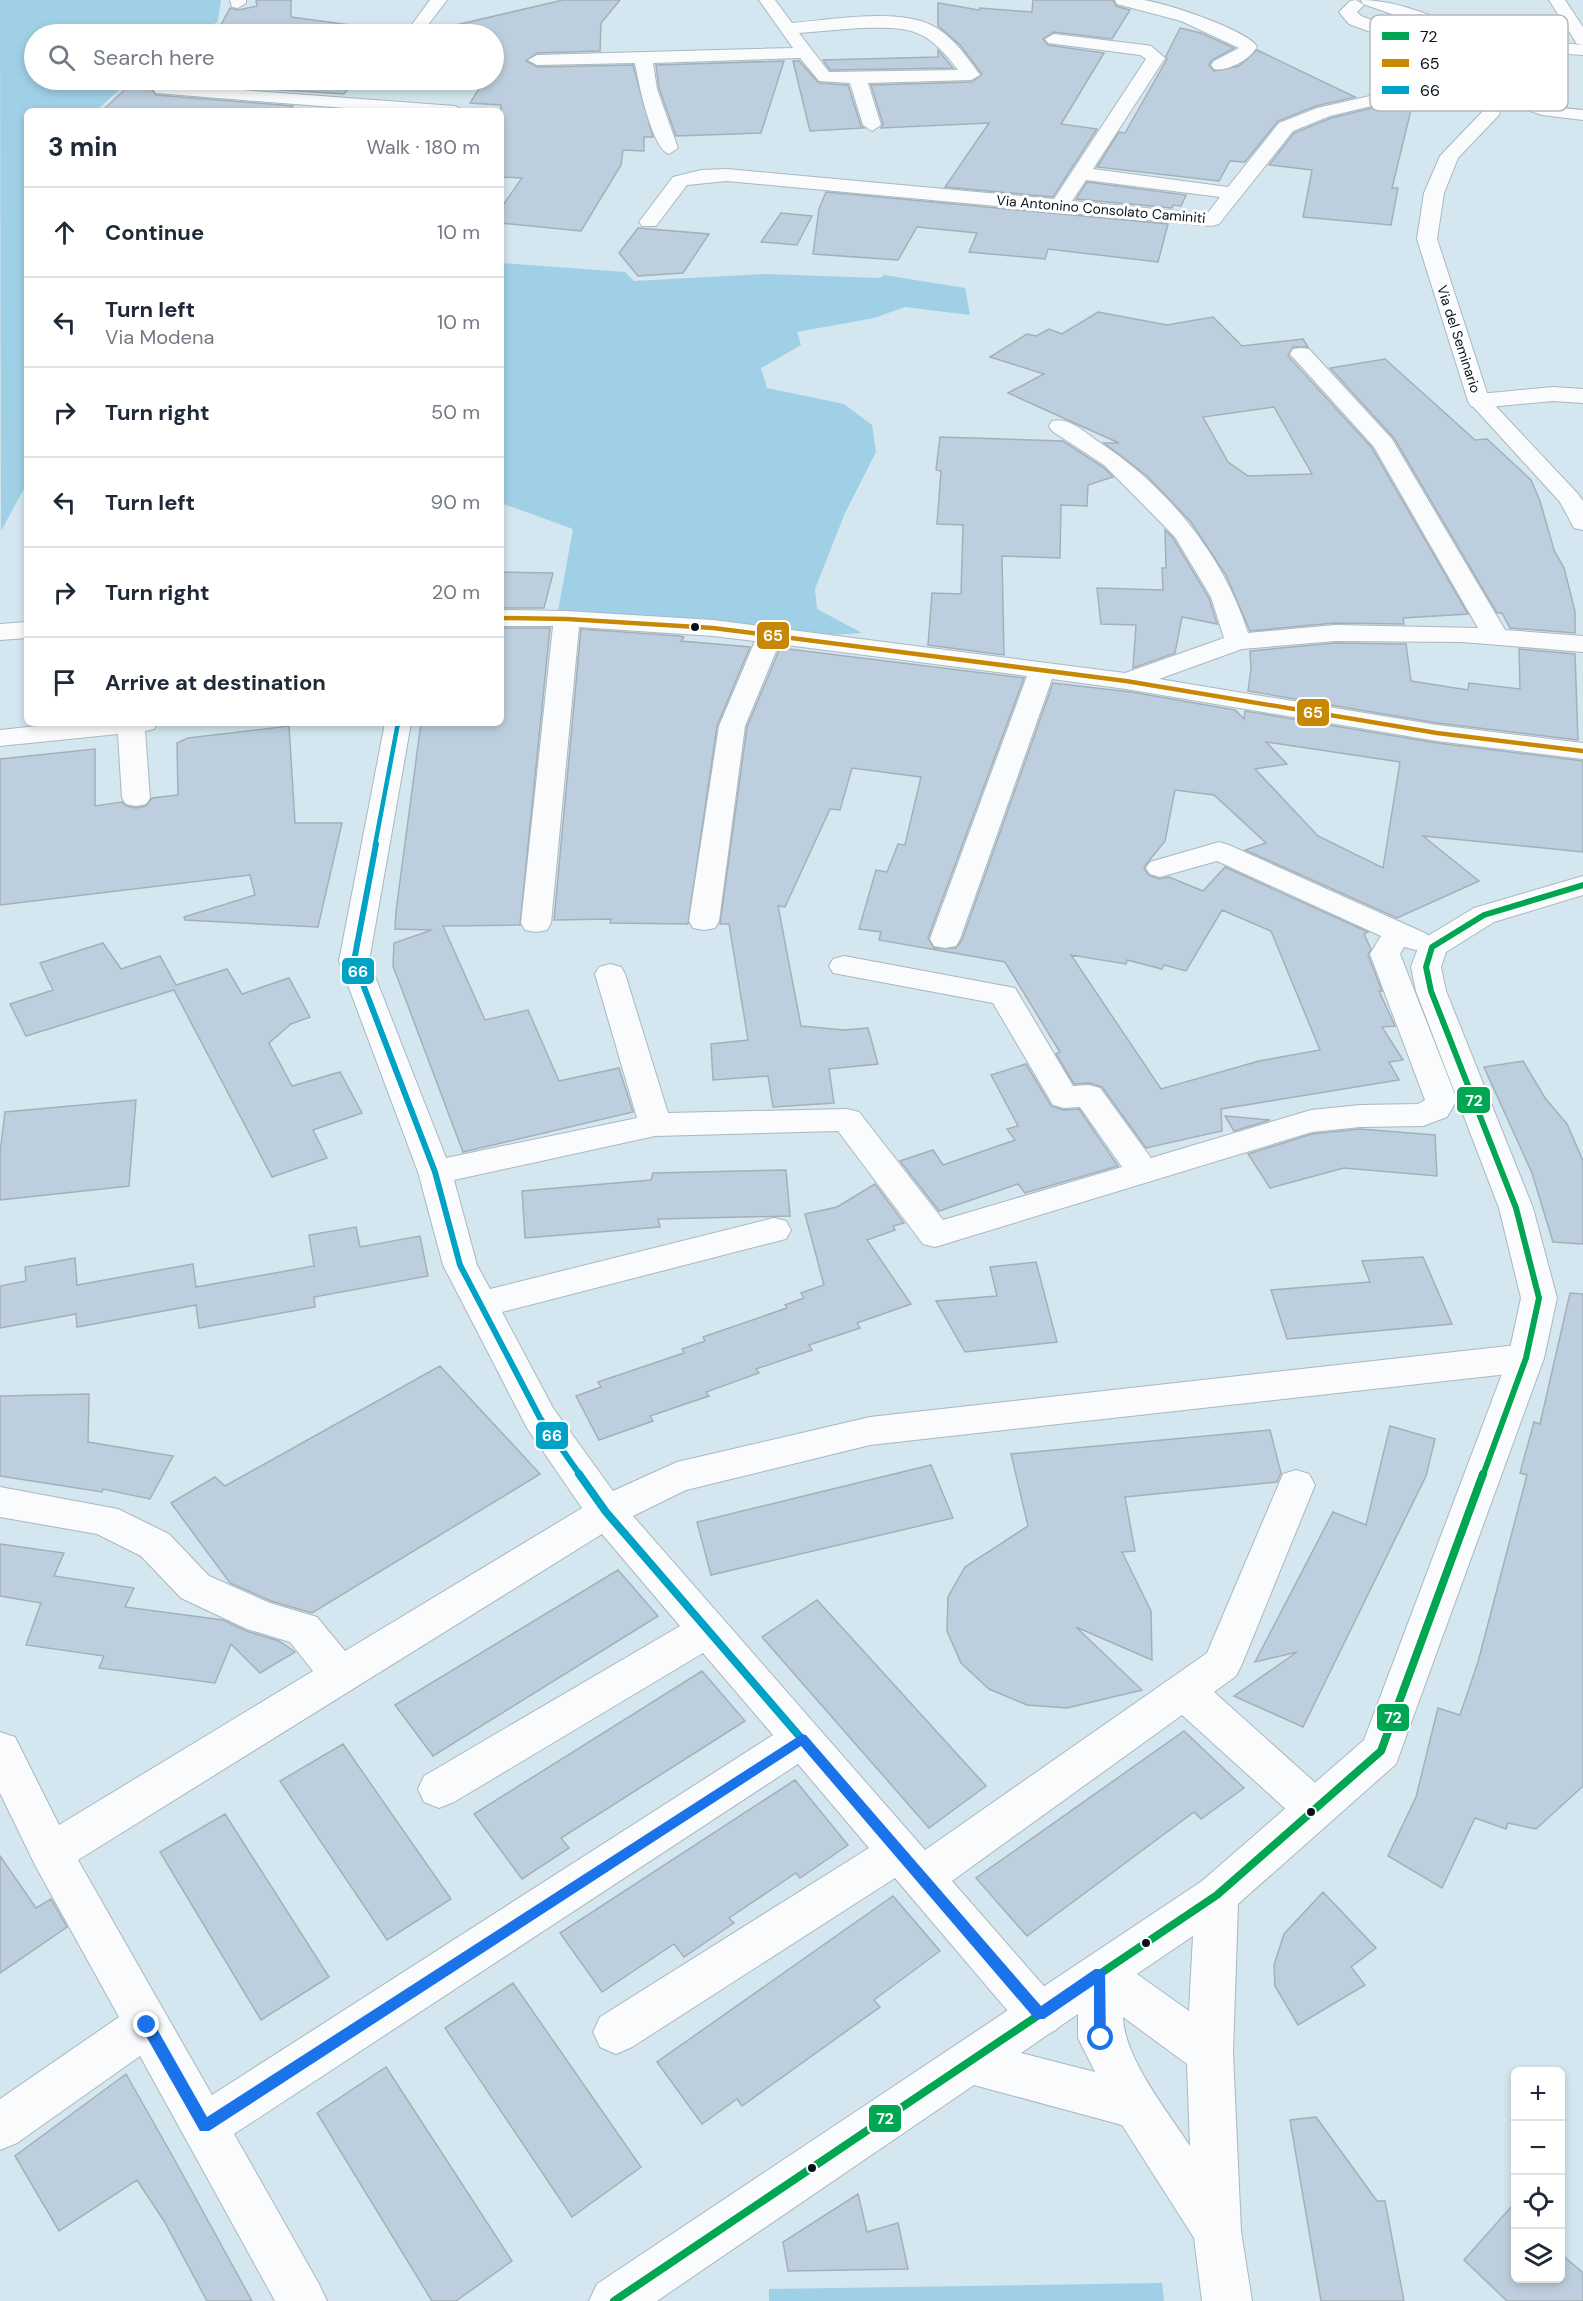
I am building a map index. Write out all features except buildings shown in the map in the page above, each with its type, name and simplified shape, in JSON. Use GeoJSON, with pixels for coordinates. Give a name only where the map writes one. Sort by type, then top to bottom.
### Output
{"type":"FeatureCollection","features":[{"type":"Feature","properties":{"kind":"street"},"geometry":{"type":"LineString","coordinates":[[421,24],[439,0]]}},
{"type":"Feature","properties":{"kind":"street"},"geometry":{"type":"LineString","coordinates":[[767,0],[819,73],[825,77],[972,75],[953,51],[926,29],[917,26],[863,24],[788,29]]}},
{"type":"Feature","properties":{"kind":"street"},"geometry":{"type":"LineString","coordinates":[[1123,0],[1173,12],[1248,46],[1246,51],[1220,65]]}},
{"type":"Feature","properties":{"kind":"street"},"geometry":{"type":"LineString","coordinates":[[1557,0],[1566,15]]}},
{"type":"Feature","properties":{"kind":"street"},"geometry":{"type":"LineString","coordinates":[[1356,2],[1401,15]]}},
{"type":"Feature","properties":{"kind":"street"},"geometry":{"type":"LineString","coordinates":[[1356,2],[1389,15]]}},
{"type":"Feature","properties":{"kind":"street","name":"Via Antonino Consolato Caminiti"},"geometry":{"type":"LineString","coordinates":[[1356,2],[1347,12],[1355,20],[1370,26]]}},
{"type":"Feature","properties":{"kind":"street"},"geometry":{"type":"LineString","coordinates":[[1568,18],[1579,36]]}},
{"type":"Feature","properties":{"kind":"street"},"geometry":{"type":"LineString","coordinates":[[1054,39],[1145,50],[1153,53],[1156,58],[1060,206]]}},
{"type":"Feature","properties":{"kind":"street"},"geometry":{"type":"LineString","coordinates":[[1568,49],[1583,50]]}},
{"type":"Feature","properties":{"kind":"street"},"geometry":{"type":"LineString","coordinates":[[537,60],[804,53]]}},
{"type":"Feature","properties":{"kind":"street"},"geometry":{"type":"LineString","coordinates":[[644,58],[648,89],[669,148]]}},
{"type":"Feature","properties":{"kind":"street"},"geometry":{"type":"LineString","coordinates":[[856,78],[872,125]]}},
{"type":"Feature","properties":{"kind":"street"},"geometry":{"type":"LineString","coordinates":[[175,90],[419,108]]}},
{"type":"Feature","properties":{"kind":"street"},"geometry":{"type":"LineString","coordinates":[[360,103],[370,90]]}},
{"type":"Feature","properties":{"kind":"street"},"geometry":{"type":"LineString","coordinates":[[243,108],[253,96]]}},
{"type":"Feature","properties":{"kind":"street","name":"Via Antonino Consolato Caminiti"},"geometry":{"type":"LineString","coordinates":[[649,222],[680,181],[701,176],[727,175],[1212,220],[1286,127],[1301,118],[1370,103]]}},
{"type":"Feature","properties":{"kind":"street"},"geometry":{"type":"LineString","coordinates":[[1474,133],[1493,111]]}},
{"type":"Feature","properties":{"kind":"street"},"geometry":{"type":"LineString","coordinates":[[1556,111],[1575,115]]}},
{"type":"Feature","properties":{"kind":"street"},"geometry":{"type":"LineString","coordinates":[[1474,133],[1513,119],[1575,115]]}},
{"type":"Feature","properties":{"kind":"street","name":"Via del Seminario"},"geometry":{"type":"LineString","coordinates":[[1474,133],[1449,156],[1434,192],[1427,239],[1461,351],[1479,401],[1570,499],[1583,523]]}},
{"type":"Feature","properties":{"kind":"street"},"geometry":{"type":"LineString","coordinates":[[1080,173],[1233,193]]}},
{"type":"Feature","properties":{"kind":"street"},"geometry":{"type":"LineString","coordinates":[[1301,354],[1384,444],[1496,637]]}},
{"type":"Feature","properties":{"kind":"street"},"geometry":{"type":"LineString","coordinates":[[1479,401],[1553,394],[1583,396]]}},
{"type":"Feature","properties":{"kind":"street"},"geometry":{"type":"LineString","coordinates":[[1060,426],[1112,460],[1153,498],[1185,533],[1224,597],[1238,642]]}},
{"type":"Feature","properties":{"kind":"street"},"geometry":{"type":"LineString","coordinates":[[504,618],[567,619],[713,628],[770,635],[1126,681],[1437,733],[1583,752]]}},
{"type":"Feature","properties":{"kind":"street"},"geometry":{"type":"LineString","coordinates":[[536,923],[567,619]]}},
{"type":"Feature","properties":{"kind":"street"},"geometry":{"type":"LineString","coordinates":[[0,632],[24,630]]}},
{"type":"Feature","properties":{"kind":"street"},"geometry":{"type":"LineString","coordinates":[[1126,681],[1238,642],[1335,633],[1462,634],[1583,644]]}},
{"type":"Feature","properties":{"kind":"street"},"geometry":{"type":"LineString","coordinates":[[704,921],[732,726],[770,635]]}},
{"type":"Feature","properties":{"kind":"street"},"geometry":{"type":"LineString","coordinates":[[945,939],[1042,671]]}},
{"type":"Feature","properties":{"kind":"street"},"geometry":{"type":"LineString","coordinates":[[0,738],[108,726]]}},
{"type":"Feature","properties":{"kind":"street"},"geometry":{"type":"LineString","coordinates":[[135,726],[136,798]]}},
{"type":"Feature","properties":{"kind":"street"},"geometry":{"type":"LineString","coordinates":[[397,726],[354,961],[435,1172],[460,1265],[540,1418],[606,1512],[1040,2014]]}},
{"type":"Feature","properties":{"kind":"street"},"geometry":{"type":"LineString","coordinates":[[1160,868],[1219,851],[1397,934],[1432,947]]}},
{"type":"Feature","properties":{"kind":"street"},"geometry":{"type":"LineString","coordinates":[[614,2301],[1217,1895],[1382,1751],[1526,1358],[1539,1298],[1516,1208],[1431,991],[1426,967],[1432,947],[1484,915],[1583,885]]}},
{"type":"Feature","properties":{"kind":"street"},"geometry":{"type":"LineString","coordinates":[[435,1172],[655,1125],[847,1120],[935,1235],[1311,1121],[1360,1116],[1423,1115],[1436,1109],[1441,1100],[1385,954],[1397,934]]}},
{"type":"Feature","properties":{"kind":"street"},"geometry":{"type":"LineString","coordinates":[[844,966],[1004,995],[1064,1097],[1089,1096],[1143,1172]]}},
{"type":"Feature","properties":{"kind":"street"},"geometry":{"type":"LineString","coordinates":[[610,974],[655,1125]]}},
{"type":"Feature","properties":{"kind":"street"},"geometry":{"type":"LineString","coordinates":[[480,1305],[774,1230]]}},
{"type":"Feature","properties":{"kind":"street"},"geometry":{"type":"LineString","coordinates":[[51,1854],[606,1512],[677,1477],[870,1431],[1526,1358]]}},
{"type":"Feature","properties":{"kind":"street"},"geometry":{"type":"LineString","coordinates":[[616,2032],[910,1864],[1185,1692],[1222,1664],[1296,1485]]}},
{"type":"Feature","properties":{"kind":"street"},"geometry":{"type":"LineString","coordinates":[[0,1502],[104,1520],[155,1545],[195,1587],[261,1617],[303,1629],[340,1675]]}},
{"type":"Feature","properties":{"kind":"street"},"geometry":{"type":"LineString","coordinates":[[439,1789],[707,1630]]}},
{"type":"Feature","properties":{"kind":"street"},"geometry":{"type":"LineString","coordinates":[[1185,1692],[1315,1809]]}},
{"type":"Feature","properties":{"kind":"street"},"geometry":{"type":"LineString","coordinates":[[204,2126],[802,1739]]}},
{"type":"Feature","properties":{"kind":"street"},"geometry":{"type":"LineString","coordinates":[[0,1750],[51,1854],[303,2301]]}},
{"type":"Feature","properties":{"kind":"street"},"geometry":{"type":"LineString","coordinates":[[1217,1895],[1210,2053],[1217,2230],[1227,2301]]}},
{"type":"Feature","properties":{"kind":"street"},"geometry":{"type":"LineString","coordinates":[[1100,1974],[1210,2053]]}},
{"type":"Feature","properties":{"kind":"street"},"geometry":{"type":"LineString","coordinates":[[1100,1974],[1101,2038],[1137,2106],[1217,2230]]}},
{"type":"Feature","properties":{"kind":"street"},"geometry":{"type":"LineString","coordinates":[[0,2127],[147,2025]]}},
{"type":"Feature","properties":{"kind":"street"},"geometry":{"type":"LineString","coordinates":[[970,2062],[1137,2106]]}},
{"type":"Feature","properties":{"kind":"shaded area"},"geometry":{"type":"Polygon","coordinates":[[[0,0],[221,0],[218,21],[214,24],[24,24],[24,90],[119,90],[99,108],[24,108],[24,489],[1,531],[0,0]]]}},
{"type":"Feature","properties":{"kind":"shaded area"},"geometry":{"type":"Polygon","coordinates":[[[504,263],[625,272],[634,281],[765,274],[880,278],[884,275],[965,288],[970,315],[905,307],[874,318],[797,332],[801,345],[761,368],[767,388],[844,404],[872,425],[876,452],[845,513],[815,589],[817,609],[862,633],[829,635],[558,611],[573,529],[504,504],[504,263]]]}},
{"type":"Feature","properties":{"kind":"shaded area"},"geometry":{"type":"Polygon","coordinates":[[[1162,2283],[1164,2301],[769,2301],[769,2289],[1162,2283]]]}},
{"type":"Feature","properties":{"kind":"transit line","name":"65"},"geometry":{"type":"LineString","coordinates":[[504,618],[567,619],[713,628],[1126,681],[1437,733],[1583,751]]}},
{"type":"Feature","properties":{"kind":"transit line","name":"66"},"geometry":{"type":"LineString","coordinates":[[397,726],[354,961],[435,1172],[460,1265],[540,1418],[606,1512],[1040,2015]]}},
{"type":"Feature","properties":{"kind":"transit line","name":"72"},"geometry":{"type":"LineString","coordinates":[[614,2301],[1217,1895],[1381,1751],[1526,1358],[1539,1298],[1516,1208],[1431,991],[1426,967],[1432,947],[1484,915],[1583,885]]}},
{"type":"Feature","properties":{"kind":"route"},"geometry":{"type":"LineString","coordinates":[[147,2025],[204,2126],[802,1739],[1040,2014],[1100,1974],[1101,2038]]}}]}
